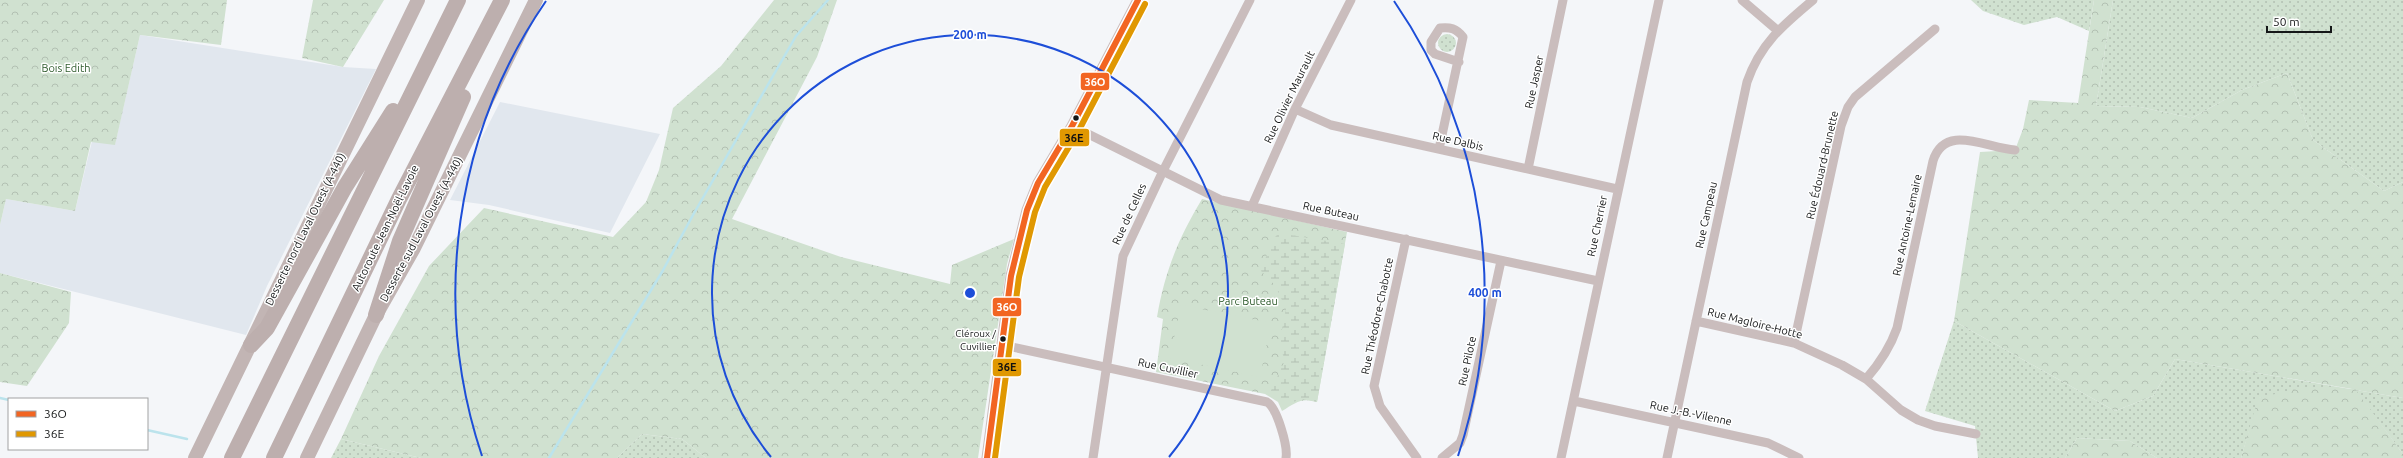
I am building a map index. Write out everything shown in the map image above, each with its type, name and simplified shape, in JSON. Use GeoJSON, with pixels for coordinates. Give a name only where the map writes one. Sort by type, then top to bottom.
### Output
{"type":"FeatureCollection","features":[{"type":"Feature","properties":{"kind":"highway"},"geometry":{"type":"LineString","coordinates":[[232,458],[458,0]]}},
{"type":"Feature","properties":{"kind":"highway"},"geometry":{"type":"LineString","coordinates":[[376,315],[400,241],[503,0]]}},
{"type":"Feature","properties":{"kind":"highway","name":"Autoroute Jean-Noël-Lavoie"},"geometry":{"type":"LineString","coordinates":[[274,458],[395,206],[503,0]]}},
{"type":"Feature","properties":{"kind":"highway"},"geometry":{"type":"LineString","coordinates":[[251,345],[267,328],[345,187],[439,38]]}},
{"type":"Feature","properties":{"kind":"main road","name":"Desserte nord Laval Ouest (A-440)"},"geometry":{"type":"LineString","coordinates":[[195,458],[251,345],[269,302],[418,0]]}},
{"type":"Feature","properties":{"kind":"main road","name":"Desserte sud Laval Ouest (A-440)"},"geometry":{"type":"LineString","coordinates":[[307,458],[376,315],[414,248],[536,0]]}},
{"type":"Feature","properties":{"kind":"street"},"geometry":{"type":"LineString","coordinates":[[987,458],[1011,276],[1027,210],[1038,183],[1072,126],[1138,0]]}},
{"type":"Feature","properties":{"kind":"street","name":"Rue de Celles"},"geometry":{"type":"LineString","coordinates":[[1093,458],[1105,367],[1123,256],[1162,171],[1250,0]]}},
{"type":"Feature","properties":{"kind":"street","name":"Rue Olivier Maurault"},"geometry":{"type":"LineString","coordinates":[[1252,206],[1295,109],[1351,0]]}},
{"type":"Feature","properties":{"kind":"street","name":"Rue Jasper"},"geometry":{"type":"LineString","coordinates":[[1528,169],[1564,0]]}},
{"type":"Feature","properties":{"kind":"street","name":"Rue Cherrier"},"geometry":{"type":"LineString","coordinates":[[1561,458],[1617,189],[1659,0]]}},
{"type":"Feature","properties":{"kind":"street"},"geometry":{"type":"LineString","coordinates":[[1742,0],[1777,30]]}},
{"type":"Feature","properties":{"kind":"street","name":"Rue Campeau"},"geometry":{"type":"LineString","coordinates":[[1667,458],[1673,421],[1747,82],[1754,62],[1777,30],[1813,0]]}},
{"type":"Feature","properties":{"kind":"street","name":"Rue Édouard-Brunette"},"geometry":{"type":"LineString","coordinates":[[1794,343],[1841,126],[1848,107],[1861,91],[1935,29]]}},
{"type":"Feature","properties":{"kind":"street"},"geometry":{"type":"LineString","coordinates":[[1439,149],[1459,62]]}},
{"type":"Feature","properties":{"kind":"street","name":"Rue Dalbis"},"geometry":{"type":"LineString","coordinates":[[1295,109],[1331,125],[1617,189]]}},
{"type":"Feature","properties":{"kind":"street","name":"Rue Buteau"},"geometry":{"type":"LineString","coordinates":[[1072,126],[1208,195],[1598,282]]}},
{"type":"Feature","properties":{"kind":"street","name":"Rue Antoine-Lemaire"},"geometry":{"type":"LineString","coordinates":[[1866,379],[1882,360],[1892,344],[1897,328],[1933,161],[1937,151],[1947,143],[1960,139],[2015,150]]}},
{"type":"Feature","properties":{"kind":"street","name":"Rue Théodore-Chabotte"},"geometry":{"type":"LineString","coordinates":[[1406,239],[1374,386],[1380,406],[1417,458]]}},
{"type":"Feature","properties":{"kind":"street","name":"Rue Pilote"},"geometry":{"type":"LineString","coordinates":[[1442,458],[1460,443],[1463,435],[1501,261]]}},
{"type":"Feature","properties":{"kind":"street","name":"Rue Magloire-Hotte"},"geometry":{"type":"LineString","coordinates":[[1696,321],[1794,343],[1842,365],[1866,379],[1901,410],[1918,420],[1935,426],[1976,434]]}},
{"type":"Feature","properties":{"kind":"street","name":"Rue Cuvillier"},"geometry":{"type":"LineString","coordinates":[[1003,345],[1267,402],[1275,410],[1286,447],[1286,458]]}},
{"type":"Feature","properties":{"kind":"street","name":"Rue J.-B.-Vilenne"},"geometry":{"type":"LineString","coordinates":[[1574,401],[1673,421],[1768,443],[1799,458]]}},
{"type":"Feature","properties":{"kind":"shaded area"},"geometry":{"type":"Polygon","coordinates":[[[140,35],[343,67],[376,69],[267,286],[246,335],[0,273],[0,225],[6,199],[75,211],[92,141],[115,144],[140,35]]]}},
{"type":"Feature","properties":{"kind":"shaded area"},"geometry":{"type":"Polygon","coordinates":[[[500,102],[660,134],[610,233],[489,205],[450,200],[500,102]]]}},
{"type":"Feature","properties":{"kind":"green space","name":"Bois Edith"},"geometry":{"type":"Polygon","coordinates":[[[0,0],[227,0],[221,45],[140,35],[115,145],[91,142],[75,211],[6,199],[0,225],[0,0]]]}},
{"type":"Feature","properties":{"kind":"green space"},"geometry":{"type":"Polygon","coordinates":[[[313,0],[384,0],[343,67],[302,58],[313,0]]]}},
{"type":"Feature","properties":{"kind":"green space"},"geometry":{"type":"Polygon","coordinates":[[[774,0],[837,0],[817,57],[732,219],[841,257],[950,284],[952,265],[1014,239],[1007,264],[978,458],[706,458],[682,439],[642,434],[617,458],[421,458],[341,439],[379,356],[429,266],[484,208],[613,237],[646,202],[659,170],[673,108],[721,66],[774,0]]]}},
{"type":"Feature","properties":{"kind":"green space"},"geometry":{"type":"Polygon","coordinates":[[[1971,0],[2094,0],[2089,31],[2057,17],[2024,25],[1983,11],[1971,0]]]}},
{"type":"Feature","properties":{"kind":"green space"},"geometry":{"type":"Polygon","coordinates":[[[2094,0],[2113,0],[2096,106],[2140,107],[2192,118],[2242,90],[2287,73],[2313,140],[2384,191],[2403,182],[2403,398],[2356,390],[2403,454],[2403,458],[2241,458],[2258,398],[2296,389],[2352,389],[2175,359],[2153,396],[2115,411],[1954,321],[1980,152],[2015,150],[2023,129],[2029,100],[2078,103],[2094,0]]]}},
{"type":"Feature","properties":{"kind":"green space"},"geometry":{"type":"Polygon","coordinates":[[[2113,0],[2403,0],[2403,182],[2384,191],[2313,140],[2287,73],[2242,90],[2192,118],[2140,107],[2096,106],[2113,0]]]}},
{"type":"Feature","properties":{"kind":"green space"},"geometry":{"type":"Polygon","coordinates":[[[1447,34],[1453,37],[1456,43],[1453,49],[1447,52],[1441,49],[1438,43],[1441,37],[1447,34]]]}},
{"type":"Feature","properties":{"kind":"green space","name":"Parc Buteau"},"geometry":{"type":"Polygon","coordinates":[[[1202,199],[1347,232],[1317,402],[1307,400],[1295,403],[1282,411],[1278,402],[1265,394],[1156,372],[1163,319],[1157,317],[1160,300],[1168,270],[1179,242],[1202,199]]]}},
{"type":"Feature","properties":{"kind":"green space"},"geometry":{"type":"Polygon","coordinates":[[[1279,233],[1345,244],[1317,402],[1301,399],[1281,407],[1278,399],[1269,395],[1285,360],[1279,345],[1286,309],[1275,285],[1261,271],[1272,240],[1279,233]]]}},
{"type":"Feature","properties":{"kind":"green space"},"geometry":{"type":"Polygon","coordinates":[[[0,273],[71,292],[69,323],[27,386],[0,382],[0,273]]]}},
{"type":"Feature","properties":{"kind":"green space"},"geometry":{"type":"Polygon","coordinates":[[[1181,305],[1271,323],[1260,377],[1170,358],[1181,305]]]}},
{"type":"Feature","properties":{"kind":"green space"},"geometry":{"type":"Polygon","coordinates":[[[1954,321],[2115,411],[2153,396],[2175,359],[2403,398],[2403,454],[2355,390],[2259,398],[2241,458],[2157,458],[2130,441],[2077,438],[2065,458],[1978,458],[1975,426],[1925,411],[1954,321]]]}},
{"type":"Feature","properties":{"kind":"green space"},"geometry":{"type":"Polygon","coordinates":[[[642,434],[682,439],[706,458],[617,458],[642,434]]]}},
{"type":"Feature","properties":{"kind":"green space"},"geometry":{"type":"Polygon","coordinates":[[[2077,438],[2130,441],[2157,458],[2065,458],[2077,438]]]}},
{"type":"Feature","properties":{"kind":"green space"},"geometry":{"type":"Polygon","coordinates":[[[341,439],[421,458],[331,458],[341,439]]]}},
{"type":"Feature","properties":{"kind":"waterway"},"geometry":{"type":"LineString","coordinates":[[549,458],[662,272],[796,36],[828,0]]}},
{"type":"Feature","properties":{"kind":"waterway"},"geometry":{"type":"LineString","coordinates":[[0,398],[8,400]]}},
{"type":"Feature","properties":{"kind":"waterway"},"geometry":{"type":"LineString","coordinates":[[148,430],[187,439]]}},
{"type":"Feature","properties":{"kind":"transit line","name":"36O"},"geometry":{"type":"LineString","coordinates":[[987,458],[1011,276],[1027,210],[1038,183],[1072,126],[1138,0]]}},
{"type":"Feature","properties":{"kind":"transit line","name":"36E"},"geometry":{"type":"LineString","coordinates":[[995,458],[1019,277],[1035,212],[1045,187],[1079,130],[1145,4]]}},
{"type":"Feature","properties":{"kind":"place","name":"Cléroux / Cuvillier"},"geometry":{"type":"Point","coordinates":[1003,339]}}]}
